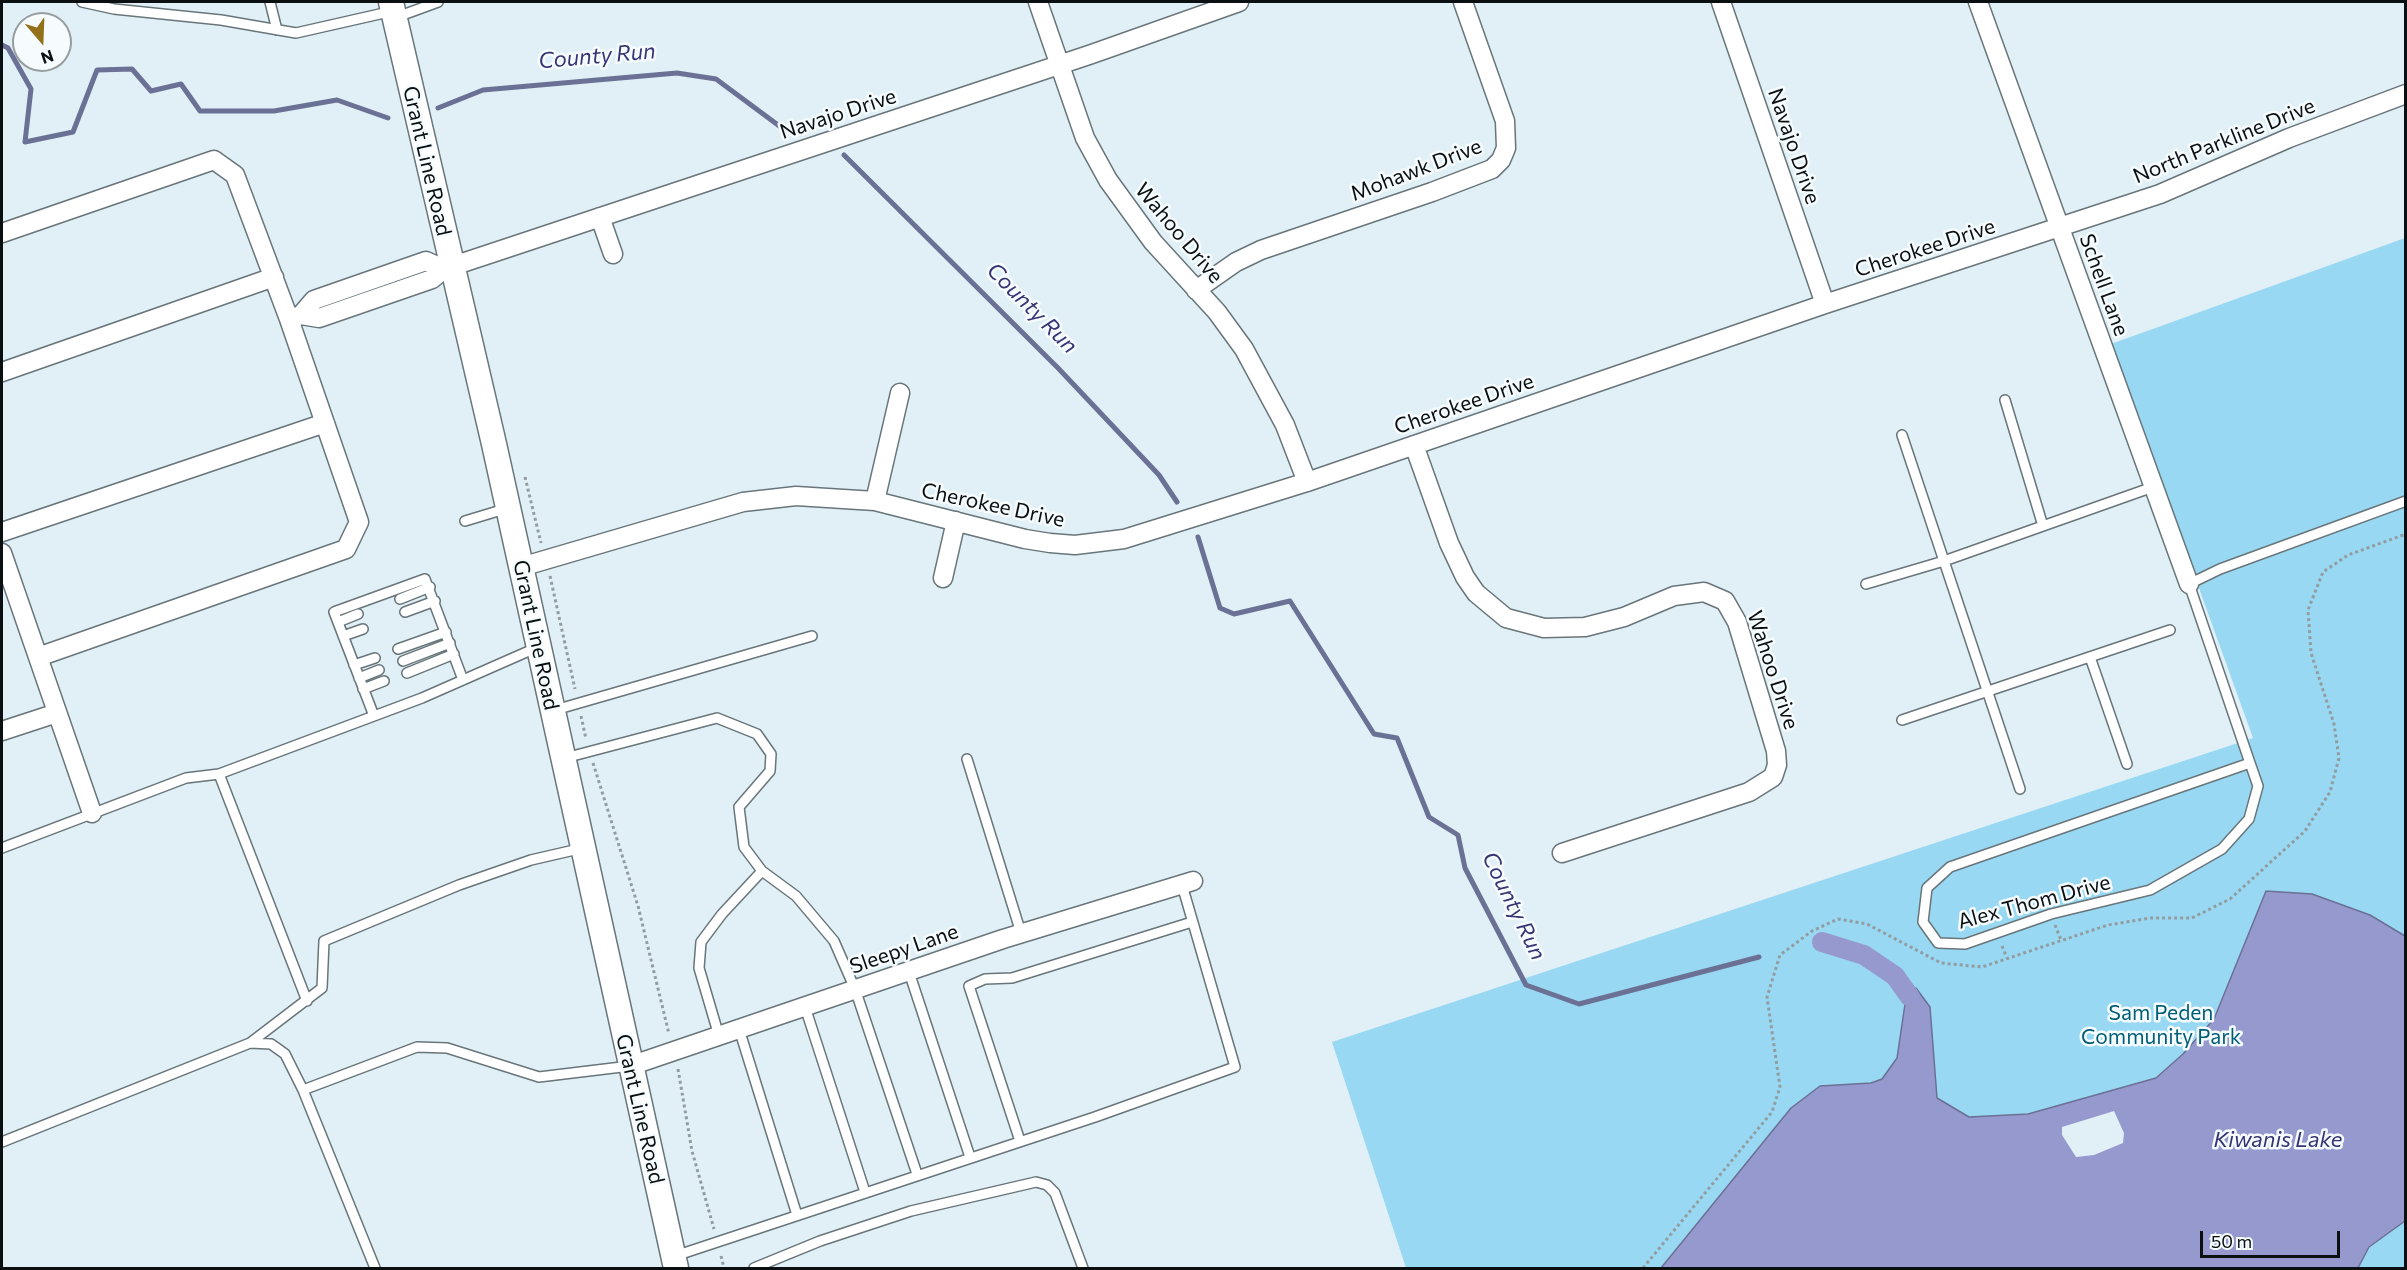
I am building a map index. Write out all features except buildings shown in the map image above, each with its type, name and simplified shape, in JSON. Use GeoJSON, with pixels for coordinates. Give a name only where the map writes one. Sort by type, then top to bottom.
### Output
{"type":"FeatureCollection","features":[{"type":"Feature","properties":{"kind":"main road","name":"Grant Line Road"},"geometry":{"type":"LineString","coordinates":[[393,10],[447,268],[508,508],[675,1262]]}},
{"type":"Feature","properties":{"kind":"street","name":"Wahoo Drive"},"geometry":{"type":"LineString","coordinates":[[1038,2],[1085,138],[1108,180],[1153,242],[1244,349],[1268,388],[1307,482]]}},
{"type":"Feature","properties":{"kind":"street","name":"Navajo Drive"},"geometry":{"type":"LineString","coordinates":[[295,317],[319,318],[432,279],[447,268],[1059,65],[1239,2]]}},
{"type":"Feature","properties":{"kind":"street","name":"Mohawk Drive"},"geometry":{"type":"LineString","coordinates":[[1196,290],[1236,262],[1261,250],[1432,192],[1492,169],[1501,160],[1506,148],[1504,121],[1463,2]]}},
{"type":"Feature","properties":{"kind":"street","name":"Navajo Drive"},"geometry":{"type":"LineString","coordinates":[[1721,2],[1825,304]]}},
{"type":"Feature","properties":{"kind":"street","name":"Schell Lane"},"geometry":{"type":"LineString","coordinates":[[1978,2],[2189,584]]}},
{"type":"Feature","properties":{"kind":"street","name":"North Parkline Drive"},"geometry":{"type":"LineString","coordinates":[[2059,228],[2160,194],[2289,138],[2406,94]]}},
{"type":"Feature","properties":{"kind":"street"},"geometry":{"type":"LineString","coordinates":[[2,233],[214,160],[236,175],[274,277],[295,317],[324,423],[358,522],[346,549],[38,657]]}},
{"type":"Feature","properties":{"kind":"street"},"geometry":{"type":"LineString","coordinates":[[600,217],[613,254]]}},
{"type":"Feature","properties":{"kind":"street","name":"Cherokee Drive"},"geometry":{"type":"LineString","coordinates":[[521,567],[743,502],[796,496],[875,501],[1025,540],[1075,545],[1098,543],[1149,532],[1307,482],[1825,304],[2059,228]]}},
{"type":"Feature","properties":{"kind":"street"},"geometry":{"type":"LineString","coordinates":[[2,372],[274,277]]}},
{"type":"Feature","properties":{"kind":"street"},"geometry":{"type":"LineString","coordinates":[[875,501],[900,393]]}},
{"type":"Feature","properties":{"kind":"street"},"geometry":{"type":"LineString","coordinates":[[2,532],[324,423]]}},
{"type":"Feature","properties":{"kind":"street","name":"Wahoo Drive"},"geometry":{"type":"LineString","coordinates":[[1414,445],[1449,543],[1465,577],[1476,593],[1506,618],[1544,628],[1585,627],[1624,617],[1674,596],[1704,592],[1725,601],[1737,622],[1776,751],[1778,765],[1773,777],[1749,792],[1562,853]]}},
{"type":"Feature","properties":{"kind":"street"},"geometry":{"type":"LineString","coordinates":[[943,578],[956,521]]}},
{"type":"Feature","properties":{"kind":"street"},"geometry":{"type":"LineString","coordinates":[[2,554],[92,813]]}},
{"type":"Feature","properties":{"kind":"street"},"geometry":{"type":"LineString","coordinates":[[2,731],[57,713]]}},
{"type":"Feature","properties":{"kind":"street","name":"Sleepy Lane"},"geometry":{"type":"LineString","coordinates":[[630,1066],[1021,933],[1187,883]]}},
{"type":"Feature","properties":{"kind":"lane"},"geometry":{"type":"LineString","coordinates":[[82,2],[114,9],[221,20],[296,33],[438,2]]}},
{"type":"Feature","properties":{"kind":"lane"},"geometry":{"type":"LineString","coordinates":[[146,2],[146,12]]}},
{"type":"Feature","properties":{"kind":"lane"},"geometry":{"type":"LineString","coordinates":[[270,2],[277,30]]}},
{"type":"Feature","properties":{"kind":"lane"},"geometry":{"type":"LineString","coordinates":[[2005,400],[2043,526]]}},
{"type":"Feature","properties":{"kind":"lane"},"geometry":{"type":"LineString","coordinates":[[1902,435],[2020,789]]}},
{"type":"Feature","properties":{"kind":"lane"},"geometry":{"type":"LineString","coordinates":[[1866,584],[1944,561],[2153,487]]}},
{"type":"Feature","properties":{"kind":"lane"},"geometry":{"type":"LineString","coordinates":[[2189,584],[2220,569],[2406,501]]}},
{"type":"Feature","properties":{"kind":"lane"},"geometry":{"type":"LineString","coordinates":[[465,521],[508,508]]}},
{"type":"Feature","properties":{"kind":"lane"},"geometry":{"type":"LineString","coordinates":[[374,716],[334,612],[425,579],[430,587],[463,680]]}},
{"type":"Feature","properties":{"kind":"lane","name":"Alex Thom Drive"},"geometry":{"type":"LineString","coordinates":[[2189,584],[2258,786],[2249,819],[2222,849],[2150,890],[2052,914],[1965,944],[1938,943],[1923,922],[1927,888],[1950,867],[2250,763]]}},
{"type":"Feature","properties":{"kind":"lane"},"geometry":{"type":"LineString","coordinates":[[400,598],[430,587]]}},
{"type":"Feature","properties":{"kind":"lane"},"geometry":{"type":"LineString","coordinates":[[405,612],[435,601]]}},
{"type":"Feature","properties":{"kind":"lane"},"geometry":{"type":"LineString","coordinates":[[338,622],[358,614]]}},
{"type":"Feature","properties":{"kind":"lane"},"geometry":{"type":"LineString","coordinates":[[343,636],[363,629]]}},
{"type":"Feature","properties":{"kind":"lane"},"geometry":{"type":"LineString","coordinates":[[1902,720],[2170,630]]}},
{"type":"Feature","properties":{"kind":"lane"},"geometry":{"type":"LineString","coordinates":[[398,649],[446,632]]}},
{"type":"Feature","properties":{"kind":"lane"},"geometry":{"type":"LineString","coordinates":[[552,711],[812,636]]}},
{"type":"Feature","properties":{"kind":"lane"},"geometry":{"type":"LineString","coordinates":[[402,661],[450,643]]}},
{"type":"Feature","properties":{"kind":"lane"},"geometry":{"type":"LineString","coordinates":[[2,848],[186,778],[219,774],[374,716],[538,647]]}},
{"type":"Feature","properties":{"kind":"lane"},"geometry":{"type":"LineString","coordinates":[[407,673],[454,654]]}},
{"type":"Feature","properties":{"kind":"lane"},"geometry":{"type":"LineString","coordinates":[[2090,657],[2127,764]]}},
{"type":"Feature","properties":{"kind":"lane"},"geometry":{"type":"LineString","coordinates":[[354,665],[375,658]]}},
{"type":"Feature","properties":{"kind":"lane"},"geometry":{"type":"LineString","coordinates":[[359,678],[379,670]]}},
{"type":"Feature","properties":{"kind":"lane"},"geometry":{"type":"LineString","coordinates":[[363,690],[384,681]]}},
{"type":"Feature","properties":{"kind":"lane"},"geometry":{"type":"LineString","coordinates":[[563,759],[717,718],[757,734],[771,754],[770,771],[739,807],[744,847],[762,872],[796,896],[834,941],[855,989],[917,1174]]}},
{"type":"Feature","properties":{"kind":"lane"},"geometry":{"type":"LineString","coordinates":[[967,759],[1021,933]]}},
{"type":"Feature","properties":{"kind":"lane"},"geometry":{"type":"LineString","coordinates":[[219,774],[307,1001]]}},
{"type":"Feature","properties":{"kind":"lane"},"geometry":{"type":"LineString","coordinates":[[2,1142],[250,1043],[322,988],[324,941],[459,885],[531,861],[583,848]]}},
{"type":"Feature","properties":{"kind":"lane"},"geometry":{"type":"LineString","coordinates":[[719,1036],[699,968],[700,942],[722,914],[762,872]]}},
{"type":"Feature","properties":{"kind":"lane"},"geometry":{"type":"LineString","coordinates":[[675,1262],[717,1242],[917,1174],[1095,1118],[1234,1067],[1192,922],[1187,883]]}},
{"type":"Feature","properties":{"kind":"lane"},"geometry":{"type":"LineString","coordinates":[[1020,1141],[969,986],[985,979],[1012,978],[1192,922]]}},
{"type":"Feature","properties":{"kind":"lane"},"geometry":{"type":"LineString","coordinates":[[909,972],[970,1157]]}},
{"type":"Feature","properties":{"kind":"lane"},"geometry":{"type":"LineString","coordinates":[[805,1007],[865,1192]]}},
{"type":"Feature","properties":{"kind":"lane"},"geometry":{"type":"LineString","coordinates":[[739,1029],[797,1215]]}},
{"type":"Feature","properties":{"kind":"lane"},"geometry":{"type":"LineString","coordinates":[[250,1043],[271,1044],[285,1054],[303,1090],[375,1269]]}},
{"type":"Feature","properties":{"kind":"lane"},"geometry":{"type":"LineString","coordinates":[[303,1090],[417,1047],[447,1048],[539,1077],[630,1066]]}},
{"type":"Feature","properties":{"kind":"lane"},"geometry":{"type":"LineString","coordinates":[[754,1269],[820,1241],[911,1211],[1036,1182],[1047,1185],[1055,1193],[1083,1269]]}},
{"type":"Feature","properties":{"kind":"path"},"geometry":{"type":"LineString","coordinates":[[550,575],[590,752],[638,906],[681,1078],[692,1150],[724,1269]]}},
{"type":"Feature","properties":{"kind":"green space","name":"Sam Peden Community Park"},"geometry":{"type":"Polygon","coordinates":[[[2405,238],[2405,1268],[1406,1268],[1332,1042],[2253,738],[2111,344],[2405,238]]]}},
{"type":"Feature","properties":{"kind":"water","name":"Kiwanis Lake"},"geometry":{"type":"Polygon","coordinates":[[[2266,891],[2312,894],[2370,915],[2405,936],[2405,1221],[2369,1247],[2358,1268],[1661,1268],[1791,1108],[1820,1086],[1871,1083],[1882,1079],[1897,1058],[1905,1004],[1916,988],[1930,1007],[1937,1098],[1969,1117],[2028,1114],[2156,1078],[2183,1054],[2214,1019],[2266,891]]]}},
{"type":"Feature","properties":{"kind":"pier"},"geometry":{"type":"Polygon","coordinates":[[[2114,1111],[2124,1133],[2123,1143],[2094,1155],[2076,1157],[2062,1135],[2062,1127],[2114,1111]]]}},
{"type":"Feature","properties":{"kind":"waterway","name":"County Run"},"geometry":{"type":"LineString","coordinates":[[2,45],[8,48],[31,89],[25,142],[73,132],[97,70],[132,69],[151,91],[181,84],[200,111],[274,111],[337,100],[388,118]]}},
{"type":"Feature","properties":{"kind":"waterway","name":"County Run"},"geometry":{"type":"LineString","coordinates":[[438,108],[483,90],[677,73],[716,79],[782,128]]}},
{"type":"Feature","properties":{"kind":"waterway","name":"County Run"},"geometry":{"type":"LineString","coordinates":[[844,155],[1058,368],[1159,475],[1177,502]]}},
{"type":"Feature","properties":{"kind":"waterway","name":"County Run"},"geometry":{"type":"LineString","coordinates":[[1198,537],[1220,608],[1234,614],[1290,601],[1374,734],[1397,738],[1429,817],[1458,835],[1465,868],[1526,985],[1579,1004],[1759,957]]}},
{"type":"Feature","properties":{"kind":"waterway","name":"County Run"},"geometry":{"type":"LineString","coordinates":[[1822,942],[1864,955],[1895,976],[1910,997]]}}]}
